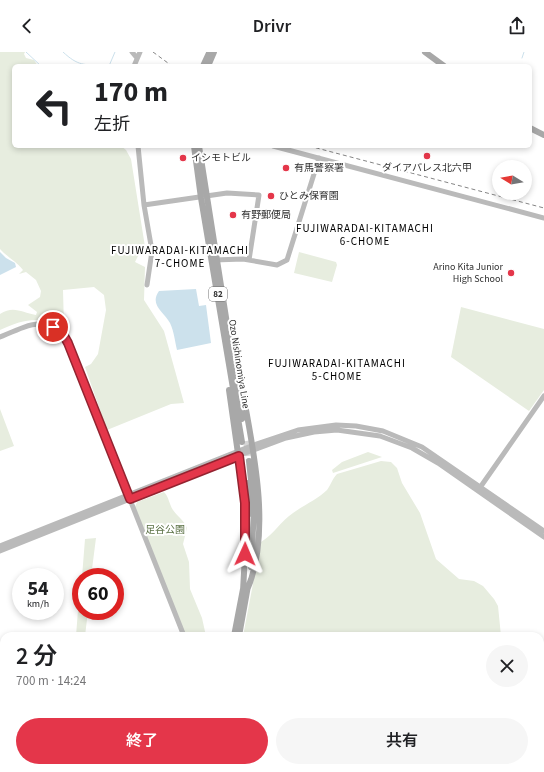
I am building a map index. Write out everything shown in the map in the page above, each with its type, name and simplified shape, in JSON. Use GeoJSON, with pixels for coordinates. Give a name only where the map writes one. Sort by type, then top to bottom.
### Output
{"type":"FeatureCollection","features":[{"type":"Feature","properties":{"kind":"main road"},"geometry":{"type":"LineString","coordinates":[[204,64],[210,52]]}},
{"type":"Feature","properties":{"kind":"main road"},"geometry":{"type":"LineString","coordinates":[[209,64],[214,52]]}},
{"type":"Feature","properties":{"kind":"main road"},"geometry":{"type":"LineString","coordinates":[[425,52],[441,64]]}},
{"type":"Feature","properties":{"kind":"main road"},"geometry":{"type":"LineString","coordinates":[[532,129],[544,135]]}},
{"type":"Feature","properties":{"kind":"main road","name":"Ozo Nishinomiya Line"},"geometry":{"type":"LineString","coordinates":[[194,148],[224,306],[244,442],[222,326],[215,260]]}},
{"type":"Feature","properties":{"kind":"main road","name":"Ozo Nishinomiya Line"},"geometry":{"type":"LineString","coordinates":[[199,148],[204,197]]}},
{"type":"Feature","properties":{"kind":"main road"},"geometry":{"type":"LineString","coordinates":[[224,306],[232,332],[252,448],[258,507],[259,527],[256,560],[252,578],[245,590]]}},
{"type":"Feature","properties":{"kind":"main road"},"geometry":{"type":"LineString","coordinates":[[222,326],[223,354],[239,453],[245,503],[245,590],[235,632]]}},
{"type":"Feature","properties":{"kind":"main road"},"geometry":{"type":"LineString","coordinates":[[240,632],[245,590],[248,548],[249,496],[247,461]]}},
{"type":"Feature","properties":{"kind":"street"},"geometry":{"type":"LineString","coordinates":[[132,52],[137,58]]}},
{"type":"Feature","properties":{"kind":"street"},"geometry":{"type":"LineString","coordinates":[[135,64],[140,52]]}},
{"type":"Feature","properties":{"kind":"street"},"geometry":{"type":"LineString","coordinates":[[138,148],[144,205],[152,251],[147,285]]}},
{"type":"Feature","properties":{"kind":"street"},"geometry":{"type":"LineString","coordinates":[[281,148],[544,218]]}},
{"type":"Feature","properties":{"kind":"street"},"geometry":{"type":"LineString","coordinates":[[215,260],[234,258],[277,265],[287,260],[319,158]]}},
{"type":"Feature","properties":{"kind":"street"},"geometry":{"type":"LineString","coordinates":[[144,205],[227,193],[259,195],[249,260]]}},
{"type":"Feature","properties":{"kind":"street"},"geometry":{"type":"LineString","coordinates":[[0,337],[32,324],[43,324],[63,334],[68,343],[182,632]]}},
{"type":"Feature","properties":{"kind":"street"},"geometry":{"type":"LineString","coordinates":[[479,488],[544,396]]}},
{"type":"Feature","properties":{"kind":"street"},"geometry":{"type":"LineString","coordinates":[[0,551],[189,470],[197,469],[286,434],[314,427],[346,426],[369,428],[398,436],[422,447],[544,537]]}},
{"type":"Feature","properties":{"kind":"street"},"geometry":{"type":"LineString","coordinates":[[0,546],[189,476],[197,469]]}},
{"type":"Feature","properties":{"kind":"street"},"geometry":{"type":"LineString","coordinates":[[479,488],[544,531]]}},
{"type":"Feature","properties":{"kind":"green space"},"geometry":{"type":"Polygon","coordinates":[[[0,52],[25,52],[24,54],[26,58],[34,60],[37,64],[12,64],[12,148],[124,148],[131,159],[146,253],[139,254],[135,262],[145,267],[144,300],[164,331],[184,403],[171,404],[107,430],[85,367],[91,364],[98,354],[106,310],[104,295],[94,287],[63,290],[64,327],[47,321],[32,320],[17,323],[0,330],[0,314],[5,311],[18,310],[36,315],[37,312],[28,305],[40,297],[41,291],[36,280],[26,272],[19,274],[23,270],[0,249],[0,52]]]}},
{"type":"Feature","properties":{"kind":"green space"},"geometry":{"type":"Polygon","coordinates":[[[299,252],[336,262],[337,265],[332,282],[294,273],[299,252]]]}},
{"type":"Feature","properties":{"kind":"green space"},"geometry":{"type":"Polygon","coordinates":[[[461,307],[544,329],[544,390],[529,411],[451,357],[461,307]]]}},
{"type":"Feature","properties":{"kind":"green space"},"geometry":{"type":"Polygon","coordinates":[[[0,409],[14,446],[0,451],[0,409]]]}},
{"type":"Feature","properties":{"kind":"green space"},"geometry":{"type":"Polygon","coordinates":[[[368,452],[382,457],[333,473],[332,470],[342,462],[368,452]]]}},
{"type":"Feature","properties":{"kind":"green space"},"geometry":{"type":"Polygon","coordinates":[[[381,461],[391,462],[397,468],[402,483],[420,513],[436,559],[459,579],[474,581],[483,586],[498,606],[501,632],[244,632],[261,542],[289,516],[327,490],[337,474],[381,461]]]}},
{"type":"Feature","properties":{"kind":"green space","name":"足谷公園"},"geometry":{"type":"Polygon","coordinates":[[[164,492],[173,510],[186,525],[187,528],[183,544],[189,562],[190,589],[202,618],[205,632],[182,632],[134,509],[137,502],[164,492]]]}},
{"type":"Feature","properties":{"kind":"green space"},"geometry":{"type":"Polygon","coordinates":[[[96,538],[92,568],[83,568],[85,539],[96,538]]]}},
{"type":"Feature","properties":{"kind":"green space"},"geometry":{"type":"Polygon","coordinates":[[[77,620],[87,620],[85,632],[76,632],[77,620]]]}},
{"type":"Feature","properties":{"kind":"water"},"geometry":{"type":"Polygon","coordinates":[[[0,252],[6,258],[15,263],[16,267],[0,275],[0,252]]]}},
{"type":"Feature","properties":{"kind":"water"},"geometry":{"type":"Polygon","coordinates":[[[196,289],[199,306],[206,305],[211,343],[177,350],[170,323],[158,308],[156,296],[159,291],[196,289]]]}},
{"type":"Feature","properties":{"kind":"waterway"},"geometry":{"type":"LineString","coordinates":[[26,52],[39,64]]}},
{"type":"Feature","properties":{"kind":"waterway"},"geometry":{"type":"LineString","coordinates":[[63,52],[73,60],[82,64]]}},
{"type":"Feature","properties":{"kind":"waterway"},"geometry":{"type":"LineString","coordinates":[[110,64],[115,52]]}},
{"type":"Feature","properties":{"kind":"waterway"},"geometry":{"type":"LineString","coordinates":[[522,58],[524,52]]}},
{"type":"Feature","properties":{"kind":"tunnel"},"geometry":{"type":"LineString","coordinates":[[246,441],[249,461]]}},
{"type":"Feature","properties":{"kind":"railway"},"geometry":{"type":"LineString","coordinates":[[153,52],[169,64]]}},
{"type":"Feature","properties":{"kind":"railway"},"geometry":{"type":"LineString","coordinates":[[317,148],[544,208]]}},
{"type":"Feature","properties":{"kind":"place","name":"ダイアパレス北六甲"},"geometry":{"type":"Point","coordinates":[427,156]}},
{"type":"Feature","properties":{"kind":"place","name":"イシモトビル"},"geometry":{"type":"Point","coordinates":[183,158]}},
{"type":"Feature","properties":{"kind":"place","name":"有馬警察署"},"geometry":{"type":"Point","coordinates":[286,168]}},
{"type":"Feature","properties":{"kind":"place","name":"ひとみ保育園"},"geometry":{"type":"Point","coordinates":[271,196]}},
{"type":"Feature","properties":{"kind":"place","name":"有野郵便局"},"geometry":{"type":"Point","coordinates":[233,215]}},
{"type":"Feature","properties":{"kind":"place","name":"Arino Kita Junior High School"},"geometry":{"type":"Point","coordinates":[511,273]}},
{"type":"Feature","properties":{"kind":"district","name":"FUJIWARADAI-KITAMACHI 6-CHOME"},"geometry":{"type":"Point","coordinates":[365,234]}},
{"type":"Feature","properties":{"kind":"district","name":"FUJIWARADAI-KITAMACHI 7-CHOME"},"geometry":{"type":"Point","coordinates":[180,256]}},
{"type":"Feature","properties":{"kind":"district","name":"FUJIWARADAI-KITAMACHI 5-CHOME"},"geometry":{"type":"Point","coordinates":[337,369]}},
{"type":"Feature","properties":{"kind":"route"},"geometry":{"type":"LineString","coordinates":[[53,327],[63,334],[68,343],[130,499],[239,456],[245,503],[245,554]]}}]}
